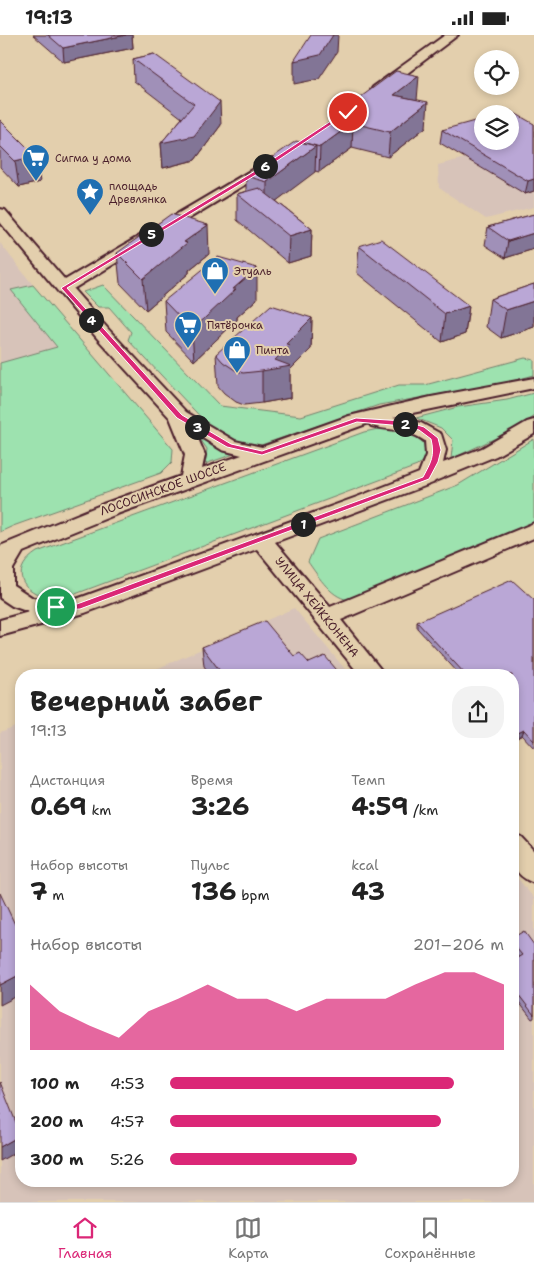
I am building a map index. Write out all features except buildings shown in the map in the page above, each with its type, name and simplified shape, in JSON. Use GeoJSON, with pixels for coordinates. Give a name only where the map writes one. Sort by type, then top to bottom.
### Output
{"type":"FeatureCollection","features":[{"type":"Feature","properties":{"kind":"street"},"geometry":{"type":"LineString","coordinates":[[370,96],[452,35]]}},
{"type":"Feature","properties":{"kind":"street"},"geometry":{"type":"LineString","coordinates":[[64,288],[281,156]]}},
{"type":"Feature","properties":{"kind":"street"},"geometry":{"type":"LineString","coordinates":[[0,214],[179,416],[229,446],[262,453]]}},
{"type":"Feature","properties":{"kind":"street","name":"ЛОСОСИНСКОЕ ШОССЕ"},"geometry":{"type":"LineString","coordinates":[[8,551],[190,479],[356,420],[534,383]]}},
{"type":"Feature","properties":{"kind":"street"},"geometry":{"type":"LineString","coordinates":[[179,416],[196,455],[190,479]]}},
{"type":"Feature","properties":{"kind":"street"},"geometry":{"type":"LineString","coordinates":[[356,420],[404,423],[422,429],[434,438],[437,450],[426,479]]}},
{"type":"Feature","properties":{"kind":"street"},"geometry":{"type":"LineString","coordinates":[[0,628],[77,607],[426,479],[489,452],[534,426]]}},
{"type":"Feature","properties":{"kind":"street"},"geometry":{"type":"LineString","coordinates":[[325,618],[534,530]]}},
{"type":"Feature","properties":{"kind":"street","name":"УЛИЦА ХЕЙККОНЕНА"},"geometry":{"type":"LineString","coordinates":[[261,539],[367,669]]}},
{"type":"Feature","properties":{"kind":"street"},"geometry":{"type":"LineString","coordinates":[[8,551],[2,569],[2,587],[7,593],[23,604],[32,607],[77,607]]}},
{"type":"Feature","properties":{"kind":"street"},"geometry":{"type":"LineString","coordinates":[[519,853],[534,871]]}},
{"type":"Feature","properties":{"kind":"shaded area"},"geometry":{"type":"Polygon","coordinates":[[[534,140],[534,207],[486,219],[439,188],[438,165],[496,150],[519,150],[519,144],[534,140]]]}},
{"type":"Feature","properties":{"kind":"shaded area"},"geometry":{"type":"Polygon","coordinates":[[[0,243],[33,285],[12,290],[57,347],[0,363],[0,243]]]}},
{"type":"Feature","properties":{"kind":"shaded area"},"geometry":{"type":"Polygon","coordinates":[[[294,608],[345,669],[157,669],[294,608]]]}},
{"type":"Feature","properties":{"kind":"shaded area"},"geometry":{"type":"Polygon","coordinates":[[[15,727],[15,1187],[519,1187],[519,880],[534,898],[534,1202],[0,1202],[0,733],[15,727]]]}},
{"type":"Feature","properties":{"kind":"green space"},"geometry":{"type":"Polygon","coordinates":[[[33,285],[173,449],[172,462],[161,473],[0,532],[0,363],[57,347],[11,290],[33,285]]]}},
{"type":"Feature","properties":{"kind":"green space"},"geometry":{"type":"Polygon","coordinates":[[[103,285],[220,406],[301,416],[399,385],[425,385],[525,358],[534,360],[534,375],[509,382],[379,405],[261,445],[233,442],[209,426],[128,340],[131,332],[109,307],[98,307],[83,292],[103,285]]]}},
{"type":"Feature","properties":{"kind":"green space"},"geometry":{"type":"Polygon","coordinates":[[[534,393],[534,417],[502,435],[451,459],[453,440],[441,428],[416,418],[458,407],[507,400],[534,393]]]}},
{"type":"Feature","properties":{"kind":"green space"},"geometry":{"type":"Polygon","coordinates":[[[383,428],[409,434],[418,438],[424,444],[426,450],[424,458],[417,466],[70,596],[57,598],[45,596],[34,592],[26,586],[22,579],[22,570],[26,561],[37,552],[364,432],[383,428]]]}},
{"type":"Feature","properties":{"kind":"green space"},"geometry":{"type":"Polygon","coordinates":[[[193,429],[211,446],[234,454],[205,464],[207,449],[193,429]]]}},
{"type":"Feature","properties":{"kind":"green space"},"geometry":{"type":"Polygon","coordinates":[[[534,439],[534,522],[352,600],[345,599],[332,592],[321,581],[308,562],[318,539],[458,485],[534,439]]]}},
{"type":"Feature","properties":{"kind":"place","name":"Сигма у дома"},"geometry":{"type":"Point","coordinates":[36,182]}},
{"type":"Feature","properties":{"kind":"place","name":"площадь Древлянка"},"geometry":{"type":"Point","coordinates":[90,216]}},
{"type":"Feature","properties":{"kind":"place","name":"Этуаль"},"geometry":{"type":"Point","coordinates":[215,295]}},
{"type":"Feature","properties":{"kind":"place","name":"Пятёрочка"},"geometry":{"type":"Point","coordinates":[188,349]}},
{"type":"Feature","properties":{"kind":"place","name":"Пинта"},"geometry":{"type":"Point","coordinates":[237,374]}},
{"type":"Feature","properties":{"kind":"route"},"geometry":{"type":"LineString","coordinates":[[56,607],[77,607],[426,479],[437,450],[434,438],[422,429],[404,423],[356,420],[262,453],[229,446],[179,416],[103,334],[64,288],[257,172],[348,112]]}}]}
